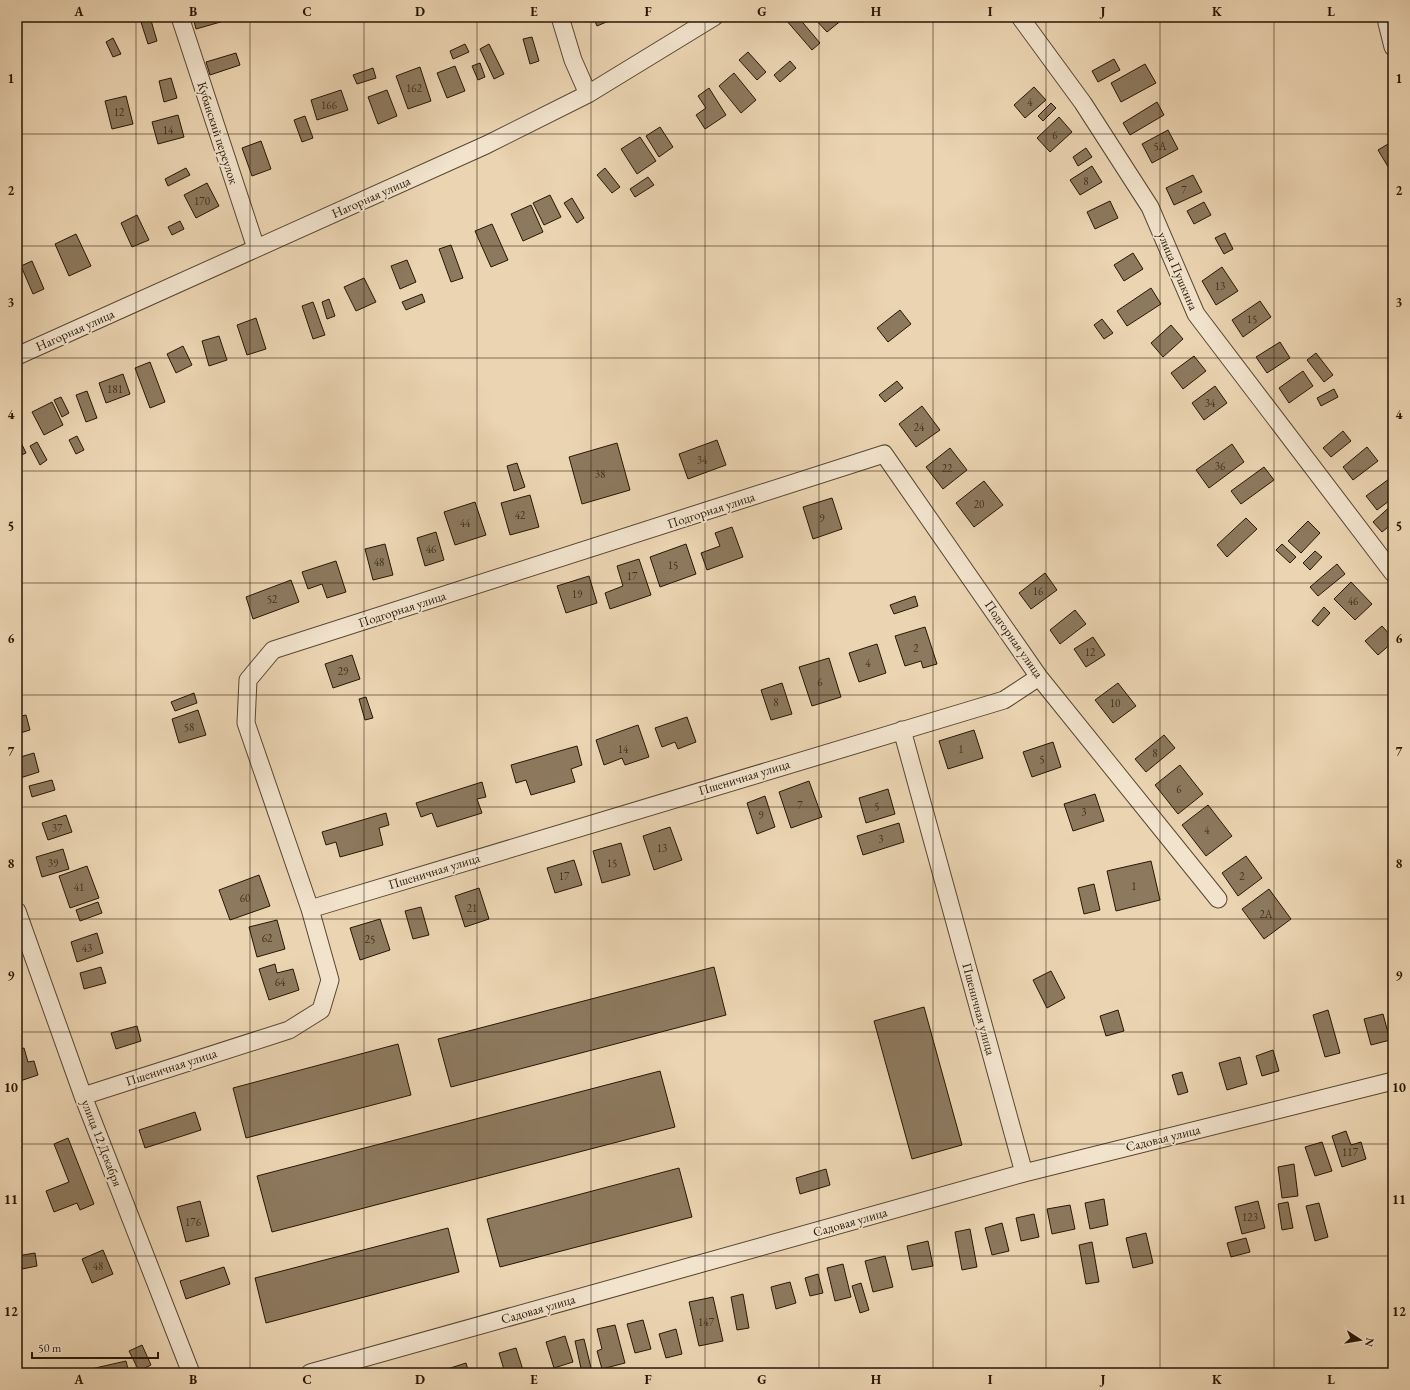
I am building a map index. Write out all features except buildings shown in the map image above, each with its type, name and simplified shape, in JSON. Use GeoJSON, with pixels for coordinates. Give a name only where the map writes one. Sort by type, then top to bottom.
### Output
{"type":"FeatureCollection","features":[{"type":"Feature","properties":{"kind":"street","name":"Кубанский переулок"},"geometry":{"type":"LineString","coordinates":[[180,17],[256,248]]}},
{"type":"Feature","properties":{"kind":"street"},"geometry":{"type":"LineString","coordinates":[[560,17],[573,60],[588,94]]}},
{"type":"Feature","properties":{"kind":"street","name":"Нагорная улица"},"geometry":{"type":"LineString","coordinates":[[17,356],[486,145],[588,94],[714,17]]}},
{"type":"Feature","properties":{"kind":"street","name":"улица Пушкина"},"geometry":{"type":"LineString","coordinates":[[1020,17],[1084,103],[1150,208],[1196,314],[1393,573]]}},
{"type":"Feature","properties":{"kind":"street"},"geometry":{"type":"LineString","coordinates":[[1392,17],[1387,23],[1393,47]]}},
{"type":"Feature","properties":{"kind":"street","name":"Подгорная улица"},"geometry":{"type":"LineString","coordinates":[[310,909],[246,722],[248,680],[273,650],[884,454],[1039,677],[1218,899]]}},
{"type":"Feature","properties":{"kind":"street","name":"Пшеничная улица"},"geometry":{"type":"LineString","coordinates":[[83,1096],[289,1030],[320,1010],[330,980],[310,909],[1004,700],[1039,677]]}},
{"type":"Feature","properties":{"kind":"street","name":"Пшеничная улица"},"geometry":{"type":"LineString","coordinates":[[902,730],[1024,1173]]}},
{"type":"Feature","properties":{"kind":"street","name":"улица 12 Декабря"},"geometry":{"type":"LineString","coordinates":[[17,911],[83,1096],[191,1373]]}},
{"type":"Feature","properties":{"kind":"street","name":"Садовая улица"},"geometry":{"type":"LineString","coordinates":[[310,1373],[1024,1173],[1393,1081]]}}]}
